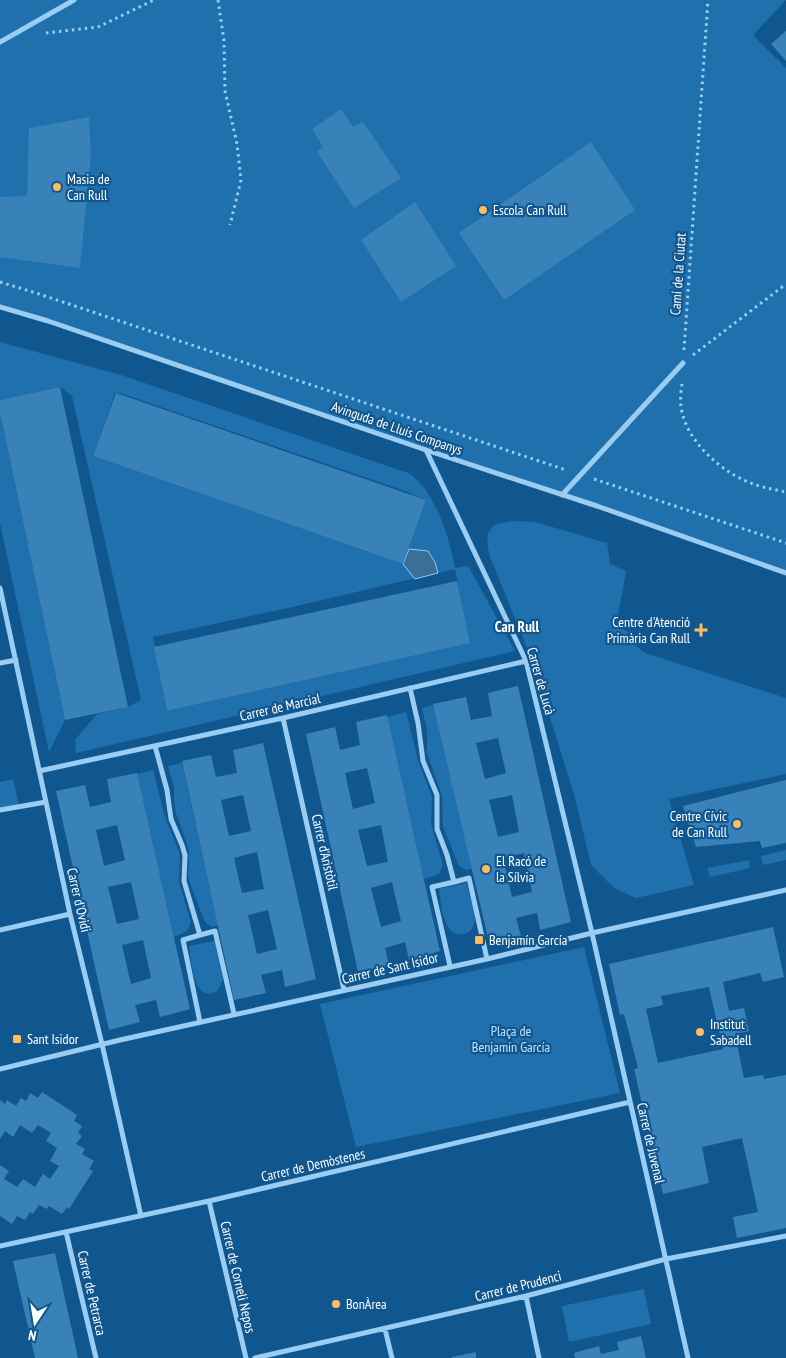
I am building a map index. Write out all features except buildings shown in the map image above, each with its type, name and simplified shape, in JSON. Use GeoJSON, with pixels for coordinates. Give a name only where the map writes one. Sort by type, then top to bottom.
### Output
{"type":"FeatureCollection","features":[{"type":"Feature","properties":{"kind":"street"},"geometry":{"type":"LineString","coordinates":[[0,42],[74,0]]}},
{"type":"Feature","properties":{"kind":"street","name":"Avinguda de Lluís Companys"},"geometry":{"type":"LineString","coordinates":[[0,307],[57,324],[786,573]]}},
{"type":"Feature","properties":{"kind":"street"},"geometry":{"type":"LineString","coordinates":[[562,496],[683,363]]}},
{"type":"Feature","properties":{"kind":"street","name":"Carrer de Lucà"},"geometry":{"type":"LineString","coordinates":[[426,450],[526,661],[592,933]]}},
{"type":"Feature","properties":{"kind":"street","name":"Carrer d'Ovidi"},"geometry":{"type":"LineString","coordinates":[[0,588],[70,914],[141,1216]]}},
{"type":"Feature","properties":{"kind":"street"},"geometry":{"type":"LineString","coordinates":[[0,663],[16,660]]}},
{"type":"Feature","properties":{"kind":"street","name":"Carrer de Marcial"},"geometry":{"type":"LineString","coordinates":[[39,772],[283,718],[526,661]]}},
{"type":"Feature","properties":{"kind":"street"},"geometry":{"type":"LineString","coordinates":[[410,688],[418,723],[423,761],[436,795],[438,829],[454,882]]}},
{"type":"Feature","properties":{"kind":"street","name":"Carrer d'Aristòtil"},"geometry":{"type":"LineString","coordinates":[[283,718],[344,990]]}},
{"type":"Feature","properties":{"kind":"street"},"geometry":{"type":"LineString","coordinates":[[155,746],[167,790],[171,819],[185,855],[184,881],[200,935]]}},
{"type":"Feature","properties":{"kind":"street"},"geometry":{"type":"LineString","coordinates":[[0,810],[46,802]]}},
{"type":"Feature","properties":{"kind":"street"},"geometry":{"type":"LineString","coordinates":[[450,966],[432,887],[469,878],[487,959]]}},
{"type":"Feature","properties":{"kind":"street","name":"Carrer de Sant Isidor"},"geometry":{"type":"LineString","coordinates":[[0,1069],[102,1044],[487,959],[592,933],[786,890]]}},
{"type":"Feature","properties":{"kind":"street"},"geometry":{"type":"LineString","coordinates":[[0,930],[70,914]]}},
{"type":"Feature","properties":{"kind":"street"},"geometry":{"type":"LineString","coordinates":[[200,1022],[183,940],[200,935],[215,932],[234,1014]]}},
{"type":"Feature","properties":{"kind":"street","name":"Carrer de Juvenal"},"geometry":{"type":"LineString","coordinates":[[592,933],[688,1358]]}},
{"type":"Feature","properties":{"kind":"street","name":"Carrer de Demòstenes"},"geometry":{"type":"LineString","coordinates":[[0,1246],[209,1201],[630,1102]]}},
{"type":"Feature","properties":{"kind":"street","name":"Carrer de Corneli Nepos"},"geometry":{"type":"LineString","coordinates":[[209,1201],[246,1358]]}},
{"type":"Feature","properties":{"kind":"street","name":"Carrer de Petrarca"},"geometry":{"type":"LineString","coordinates":[[66,1232],[96,1358]]}},
{"type":"Feature","properties":{"kind":"street","name":"Carrer de Prudenci"},"geometry":{"type":"LineString","coordinates":[[255,1358],[526,1296],[666,1259],[786,1236]]}},
{"type":"Feature","properties":{"kind":"street"},"geometry":{"type":"LineString","coordinates":[[526,1296],[539,1358]]}},
{"type":"Feature","properties":{"kind":"street"},"geometry":{"type":"LineString","coordinates":[[385,1329],[392,1358]]}},
{"type":"Feature","properties":{"kind":"path"},"geometry":{"type":"LineString","coordinates":[[38,37],[46,33],[98,27],[154,0]]}},
{"type":"Feature","properties":{"kind":"path"},"geometry":{"type":"LineString","coordinates":[[218,0],[224,42],[225,91],[238,144],[241,180],[230,225]]}},
{"type":"Feature","properties":{"kind":"path","name":"Camí de la Ciutat"},"geometry":{"type":"LineString","coordinates":[[708,0],[680,407],[688,429],[705,452],[732,474],[755,484],[786,492]]}},
{"type":"Feature","properties":{"kind":"path"},"geometry":{"type":"LineString","coordinates":[[0,282],[36,292],[786,543]]}},
{"type":"Feature","properties":{"kind":"path"},"geometry":{"type":"LineString","coordinates":[[683,363],[786,284]]}},
{"type":"Feature","properties":{"kind":"green space"},"geometry":{"type":"Polygon","coordinates":[[[0,0],[786,0],[753,35],[786,68],[786,573],[597,506],[0,307],[0,0]]]}},
{"type":"Feature","properties":{"kind":"green space"},"geometry":{"type":"Polygon","coordinates":[[[0,342],[121,375],[411,474],[434,503],[442,521],[455,568],[468,566],[515,651],[76,753],[75,740],[97,714],[128,707],[141,700],[72,396],[60,387],[0,400],[0,342]],[[115,393],[93,456],[403,564],[426,500],[405,491],[120,393],[115,393]],[[455,569],[153,637],[167,711],[469,643],[455,569]]]}},
{"type":"Feature","properties":{"kind":"green space"},"geometry":{"type":"Polygon","coordinates":[[[0,413],[65,720],[49,752],[0,523],[0,413]]]}},
{"type":"Feature","properties":{"kind":"green space"},"geometry":{"type":"Polygon","coordinates":[[[516,521],[535,522],[607,543],[610,564],[626,571],[616,626],[633,634],[636,646],[645,653],[786,698],[786,774],[669,799],[694,885],[636,898],[614,888],[591,865],[574,794],[532,660],[488,548],[488,534],[494,526],[516,521]]]}},
{"type":"Feature","properties":{"kind":"green space"},"geometry":{"type":"Polygon","coordinates":[[[434,705],[472,869],[466,870],[459,866],[443,827],[442,796],[427,753],[427,730],[422,708],[434,705]]]}},
{"type":"Feature","properties":{"kind":"green space"},"geometry":{"type":"Polygon","coordinates":[[[406,712],[418,760],[432,797],[431,824],[443,865],[439,874],[424,879],[387,717],[406,712]]]}},
{"type":"Feature","properties":{"kind":"green space"},"geometry":{"type":"Polygon","coordinates":[[[182,763],[218,925],[212,927],[205,922],[190,884],[188,874],[189,850],[176,813],[174,788],[168,766],[182,763]]]}},
{"type":"Feature","properties":{"kind":"green space"},"geometry":{"type":"Polygon","coordinates":[[[153,770],[165,817],[180,854],[179,882],[191,923],[187,931],[174,937],[137,774],[153,770]]]}},
{"type":"Feature","properties":{"kind":"green space"},"geometry":{"type":"Polygon","coordinates":[[[13,779],[19,806],[0,810],[0,782],[13,779]]]}},
{"type":"Feature","properties":{"kind":"green space"},"geometry":{"type":"Polygon","coordinates":[[[786,850],[786,860],[763,865],[761,856],[786,850]]]}},
{"type":"Feature","properties":{"kind":"green space"},"geometry":{"type":"Polygon","coordinates":[[[749,860],[750,868],[710,877],[707,868],[749,860]]]}},
{"type":"Feature","properties":{"kind":"green space"},"geometry":{"type":"Polygon","coordinates":[[[466,883],[475,919],[473,928],[469,932],[457,934],[447,926],[444,919],[439,889],[466,883]]]}},
{"type":"Feature","properties":{"kind":"green space"},"geometry":{"type":"Polygon","coordinates":[[[215,941],[223,980],[218,990],[210,994],[204,992],[195,980],[189,946],[215,941]]]}},
{"type":"Feature","properties":{"kind":"green space","name":"Plaça de Benjamín García"},"geometry":{"type":"Polygon","coordinates":[[[584,947],[620,1093],[356,1147],[320,1004],[584,947]]]}},
{"type":"Feature","properties":{"kind":"green space"},"geometry":{"type":"Polygon","coordinates":[[[644,1289],[651,1324],[569,1342],[562,1306],[644,1289]]]}},
{"type":"Feature","properties":{"kind":"shaded area"},"geometry":{"type":"Polygon","coordinates":[[[409,549],[428,551],[435,562],[438,573],[415,579],[403,564],[409,549]]]}},
{"type":"Feature","properties":{"kind":"place","name":"Masia de Can Rull"},"geometry":{"type":"Point","coordinates":[57,187]}},
{"type":"Feature","properties":{"kind":"place","name":"Escola Can Rull"},"geometry":{"type":"Point","coordinates":[483,210]}},
{"type":"Feature","properties":{"kind":"place","name":"Centre d'Atenció Primària Can Rull"},"geometry":{"type":"Point","coordinates":[701,630]}},
{"type":"Feature","properties":{"kind":"place","name":"Centre Cívic de Can Rull"},"geometry":{"type":"Point","coordinates":[737,824]}},
{"type":"Feature","properties":{"kind":"place","name":"El Racó de la Sílvia"},"geometry":{"type":"Point","coordinates":[486,869]}},
{"type":"Feature","properties":{"kind":"place","name":"Benjamín García"},"geometry":{"type":"Point","coordinates":[479,940]}},
{"type":"Feature","properties":{"kind":"place","name":"Institut Sabadell"},"geometry":{"type":"Point","coordinates":[700,1032]}},
{"type":"Feature","properties":{"kind":"place","name":"Sant Isidor"},"geometry":{"type":"Point","coordinates":[17,1039]}},
{"type":"Feature","properties":{"kind":"place","name":"BonÀrea"},"geometry":{"type":"Point","coordinates":[336,1304]}},
{"type":"Feature","properties":{"kind":"district","name":"Can Rull"},"geometry":{"type":"Point","coordinates":[517,626]}}]}
